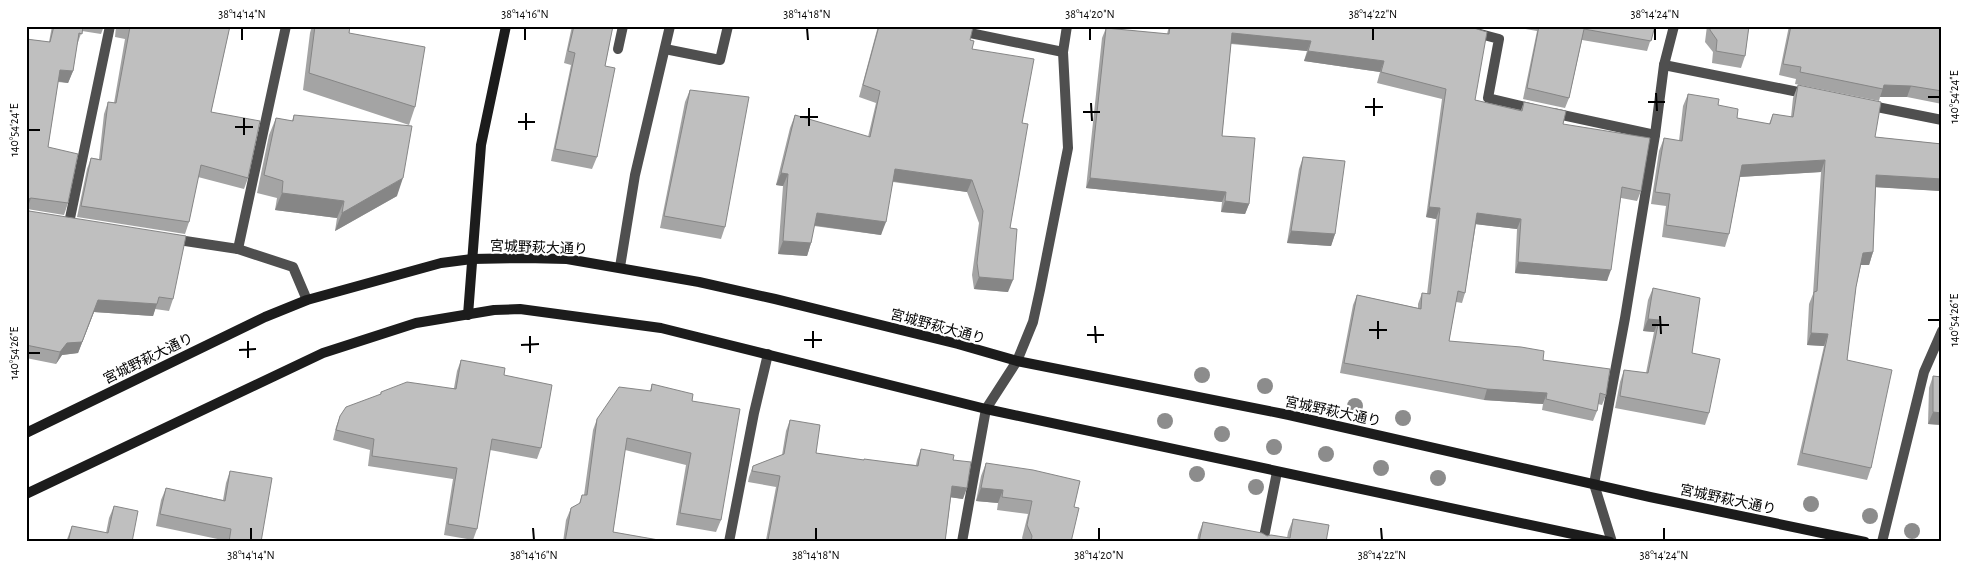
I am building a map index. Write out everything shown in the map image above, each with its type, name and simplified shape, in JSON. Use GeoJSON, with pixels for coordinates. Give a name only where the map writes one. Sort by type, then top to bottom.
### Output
{"type":"FeatureCollection","features":[{"type":"Feature","properties":{"kind":"street"},"geometry":{"type":"LineString","coordinates":[[52,220],[74,224],[110,26]]}},
{"type":"Feature","properties":{"kind":"street"},"geometry":{"type":"LineString","coordinates":[[238,249],[286,26]]}},
{"type":"Feature","properties":{"kind":"street"},"geometry":{"type":"LineString","coordinates":[[468,315],[481,145],[506,26]]}},
{"type":"Feature","properties":{"kind":"street"},"geometry":{"type":"LineString","coordinates":[[618,49],[623,26]]}},
{"type":"Feature","properties":{"kind":"street"},"geometry":{"type":"LineString","coordinates":[[620,267],[635,175],[670,26]]}},
{"type":"Feature","properties":{"kind":"street"},"geometry":{"type":"LineString","coordinates":[[665,49],[720,60],[728,26]]}},
{"type":"Feature","properties":{"kind":"street"},"geometry":{"type":"LineString","coordinates":[[936,26],[1063,52]]}},
{"type":"Feature","properties":{"kind":"street"},"geometry":{"type":"LineString","coordinates":[[962,542],[986,409],[1017,361],[1033,322],[1068,148],[1063,52],[1068,26]]}},
{"type":"Feature","properties":{"kind":"street"},"geometry":{"type":"LineString","coordinates":[[1450,26],[1499,39],[1488,98],[1655,136]]}},
{"type":"Feature","properties":{"kind":"street"},"geometry":{"type":"LineString","coordinates":[[26,494],[323,352],[416,323],[520,309],[661,328],[986,409],[1611,542],[1594,484],[1625,318],[1655,136],[1664,66],[1674,26]]}},
{"type":"Feature","properties":{"kind":"street"},"geometry":{"type":"LineString","coordinates":[[1664,66],[1817,95]]}},
{"type":"Feature","properties":{"kind":"street"},"geometry":{"type":"LineString","coordinates":[[1856,103],[1942,120]]}},
{"type":"Feature","properties":{"kind":"street"},"geometry":{"type":"LineString","coordinates":[[163,238],[238,249],[293,267],[307,300]]}},
{"type":"Feature","properties":{"kind":"street","name":"宮城野萩大通り"},"geometry":{"type":"LineString","coordinates":[[26,433],[265,317],[307,300],[441,263],[472,259],[567,259],[620,267],[775,299],[958,344],[1017,361],[1289,415],[1594,484],[1865,542]]}},
{"type":"Feature","properties":{"kind":"street"},"geometry":{"type":"LineString","coordinates":[[1882,542],[1924,372],[1942,331]]}},
{"type":"Feature","properties":{"kind":"street"},"geometry":{"type":"LineString","coordinates":[[729,542],[750,430],[768,354]]}},
{"type":"Feature","properties":{"kind":"street"},"geometry":{"type":"LineString","coordinates":[[1263,542],[1277,472]]}},
{"type":"Feature","properties":{"kind":"building"},"geometry":{"type":"Polygon","coordinates":[[[54,26],[83,26],[82,34],[79,33],[73,71],[60,70],[48,147],[78,154],[68,203],[31,198],[26,200],[26,39],[50,42],[54,26]]]}},
{"type":"Feature","properties":{"kind":"building"},"geometry":{"type":"Polygon","coordinates":[[[125,26],[230,26],[211,112],[260,121],[248,178],[201,165],[189,222],[81,206],[91,158],[101,160],[108,102],[116,103],[130,27],[125,26]]]}},
{"type":"Feature","properties":{"kind":"building"},"geometry":{"type":"Polygon","coordinates":[[[315,26],[350,26],[349,33],[425,47],[415,107],[309,73],[315,26]]]}},
{"type":"Feature","properties":{"kind":"building"},"geometry":{"type":"Polygon","coordinates":[[[574,26],[613,26],[605,66],[615,68],[597,157],[555,149],[575,53],[568,51],[574,26]]]}},
{"type":"Feature","properties":{"kind":"building"},"geometry":{"type":"Polygon","coordinates":[[[879,26],[973,27],[970,40],[974,41],[972,49],[1034,59],[1022,123],[1028,124],[1010,228],[1017,229],[1013,280],[979,277],[977,263],[983,211],[972,180],[895,169],[886,222],[817,213],[811,243],[783,241],[788,174],[781,173],[795,115],[870,137],[880,91],[863,85],[879,26]]]}},
{"type":"Feature","properties":{"kind":"building"},"geometry":{"type":"Polygon","coordinates":[[[1170,26],[1467,26],[1487,32],[1475,100],[1522,111],[1524,102],[1566,111],[1563,124],[1650,138],[1641,191],[1622,187],[1611,270],[1518,262],[1521,219],[1477,213],[1465,293],[1458,291],[1449,341],[1521,347],[1544,351],[1543,360],[1610,369],[1606,395],[1600,393],[1597,411],[1546,399],[1547,393],[1487,389],[1344,363],[1357,295],[1421,309],[1422,293],[1430,294],[1440,208],[1429,207],[1446,89],[1381,72],[1384,61],[1308,51],[1311,41],[1232,33],[1222,136],[1255,138],[1249,204],[1225,201],[1226,192],[1090,178],[1106,28],[1169,34],[1170,26]]]}},
{"type":"Feature","properties":{"kind":"building"},"geometry":{"type":"Polygon","coordinates":[[[1539,26],[1655,26],[1651,41],[1584,29],[1569,98],[1527,88],[1539,26]]]}},
{"type":"Feature","properties":{"kind":"building"},"geometry":{"type":"Polygon","coordinates":[[[1710,26],[1749,26],[1745,56],[1716,51],[1717,40],[1710,30],[1710,26]]]}},
{"type":"Feature","properties":{"kind":"building"},"geometry":{"type":"Polygon","coordinates":[[[1791,26],[1942,26],[1942,91],[1911,86],[1884,85],[1883,89],[1800,72],[1801,67],[1783,64],[1791,26]]]}},
{"type":"Feature","properties":{"kind":"building"},"geometry":{"type":"Polygon","coordinates":[[[1798,85],[1881,102],[1875,137],[1942,144],[1942,179],[1876,175],[1873,252],[1863,253],[1856,287],[1847,360],[1892,370],[1871,468],[1802,453],[1828,334],[1811,333],[1814,292],[1817,291],[1825,160],[1742,165],[1729,234],[1666,225],[1670,194],[1655,192],[1664,138],[1682,141],[1688,94],[1719,99],[1718,105],[1738,109],[1737,118],[1770,124],[1773,114],[1793,117],[1798,85]]]}},
{"type":"Feature","properties":{"kind":"building"},"geometry":{"type":"Polygon","coordinates":[[[690,90],[749,97],[725,227],[664,216],[690,90]]]}},
{"type":"Feature","properties":{"kind":"building"},"geometry":{"type":"Polygon","coordinates":[[[294,115],[412,126],[403,178],[342,213],[344,201],[282,193],[283,181],[264,175],[276,118],[293,121],[294,115]]]}},
{"type":"Feature","properties":{"kind":"building"},"geometry":{"type":"Polygon","coordinates":[[[1303,157],[1345,161],[1335,234],[1291,231],[1303,157]]]}},
{"type":"Feature","properties":{"kind":"building"},"geometry":{"type":"Polygon","coordinates":[[[26,209],[186,236],[173,299],[159,297],[157,304],[98,300],[82,342],[67,343],[60,352],[26,345],[26,209]]]}},
{"type":"Feature","properties":{"kind":"building"},"geometry":{"type":"Polygon","coordinates":[[[1653,288],[1700,298],[1692,353],[1720,359],[1709,413],[1620,396],[1624,370],[1648,373],[1659,320],[1648,319],[1653,288]]]}},
{"type":"Feature","properties":{"kind":"building"},"geometry":{"type":"Polygon","coordinates":[[[461,360],[505,368],[504,375],[552,385],[541,448],[492,439],[477,529],[448,524],[457,468],[372,456],[374,439],[336,430],[340,416],[346,407],[407,382],[456,389],[461,360]]]}},
{"type":"Feature","properties":{"kind":"building"},"geometry":{"type":"Polygon","coordinates":[[[1933,376],[1942,377],[1942,413],[1933,412],[1933,376]]]}},
{"type":"Feature","properties":{"kind":"building"},"geometry":{"type":"Polygon","coordinates":[[[652,384],[693,394],[692,401],[740,409],[721,520],[680,513],[691,453],[627,438],[613,532],[670,542],[565,542],[571,508],[580,503],[582,495],[587,495],[597,419],[619,387],[651,391],[652,384]]]}},
{"type":"Feature","properties":{"kind":"building"},"geometry":{"type":"Polygon","coordinates":[[[790,420],[820,425],[816,453],[918,466],[921,449],[954,455],[953,460],[971,462],[967,488],[952,486],[945,542],[763,542],[763,540],[768,540],[780,476],[752,471],[753,466],[784,454],[790,420]]]}},
{"type":"Feature","properties":{"kind":"building"},"geometry":{"type":"Polygon","coordinates":[[[986,463],[1033,470],[1080,481],[1074,507],[1079,508],[1071,542],[1031,542],[1032,536],[1027,525],[1032,501],[1002,497],[1003,490],[981,488],[986,463]]]}},
{"type":"Feature","properties":{"kind":"building"},"geometry":{"type":"Polygon","coordinates":[[[230,471],[272,478],[261,542],[229,542],[231,529],[160,514],[166,488],[225,501],[230,471]]]}},
{"type":"Feature","properties":{"kind":"building"},"geometry":{"type":"Polygon","coordinates":[[[114,506],[138,511],[132,542],[68,542],[72,526],[108,533],[114,506]]]}},
{"type":"Feature","properties":{"kind":"building"},"geometry":{"type":"Polygon","coordinates":[[[1293,519],[1329,525],[1326,542],[1199,542],[1203,522],[1262,533],[1267,536],[1290,538],[1293,519]]]}}]}
